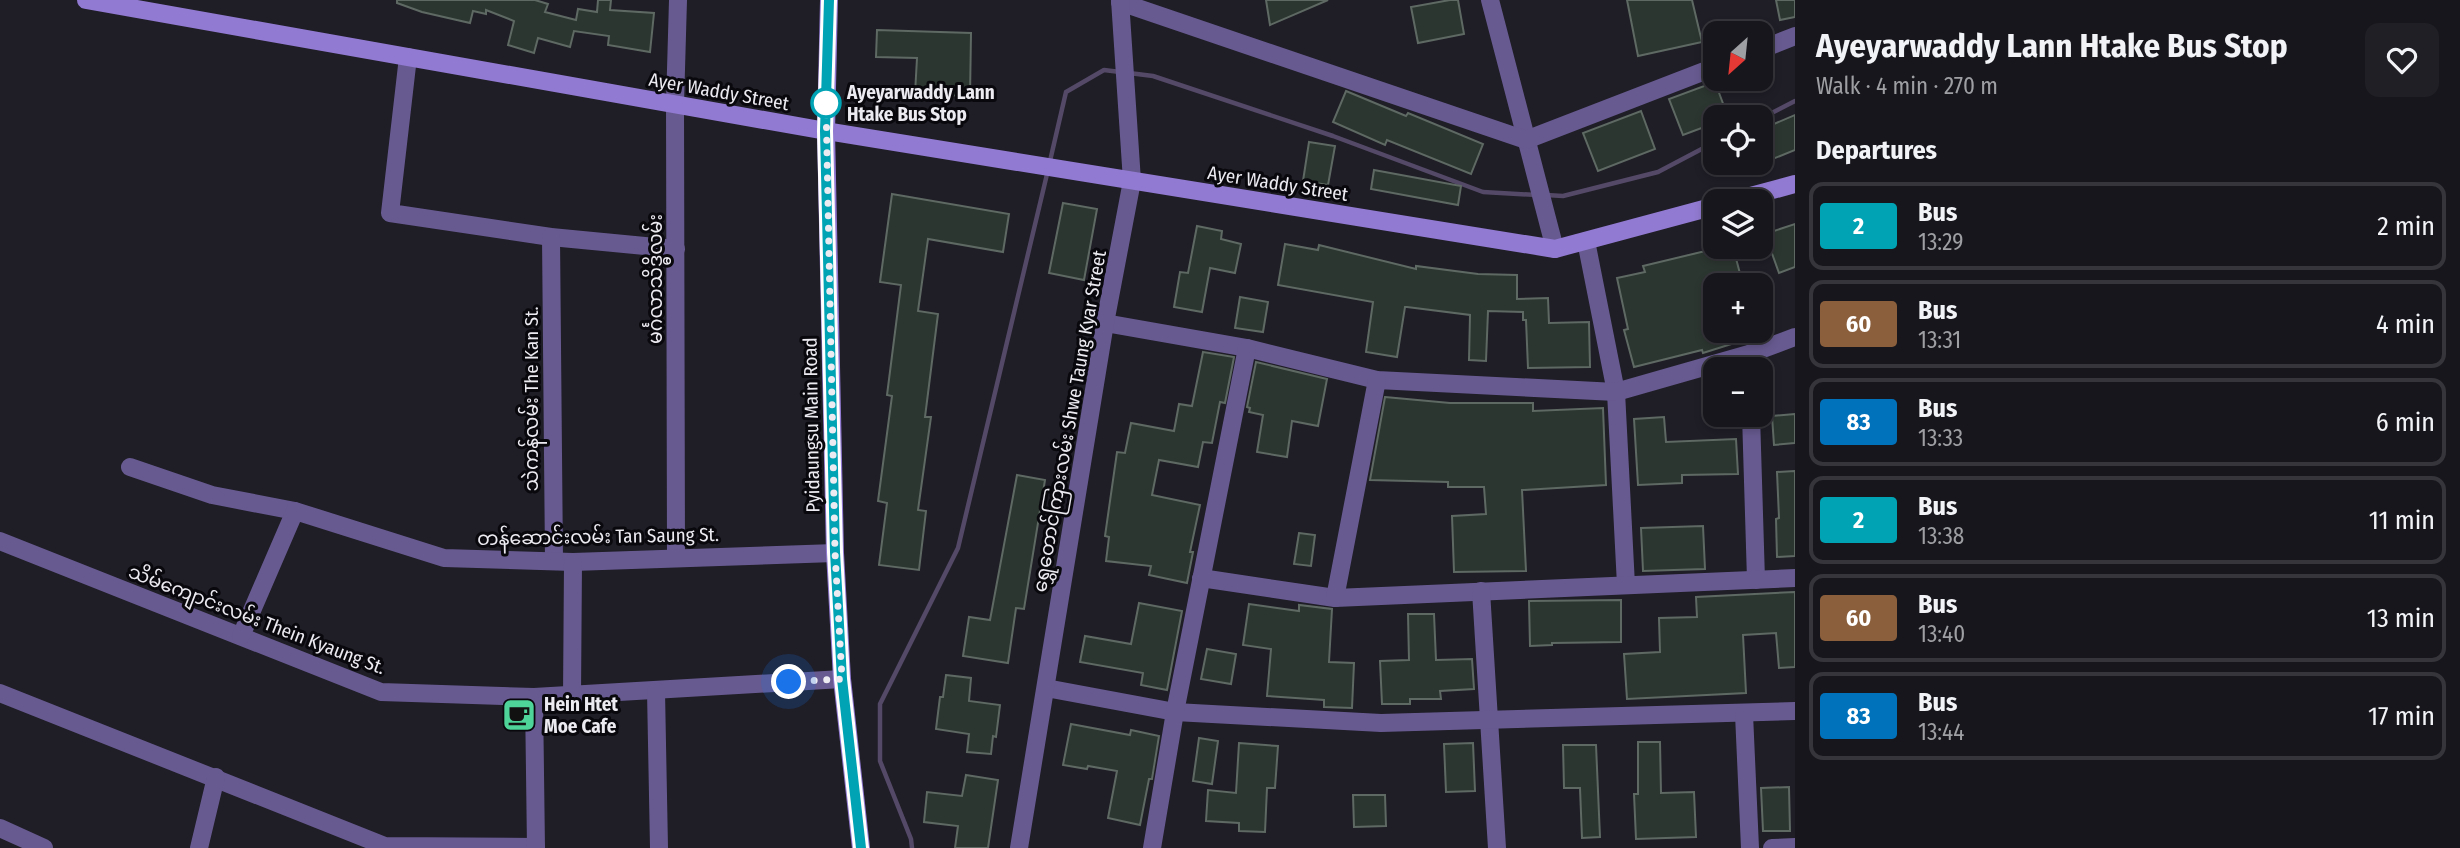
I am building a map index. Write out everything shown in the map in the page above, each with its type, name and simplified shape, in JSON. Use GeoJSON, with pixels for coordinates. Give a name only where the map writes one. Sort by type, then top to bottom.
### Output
{"type":"FeatureCollection","features":[{"type":"Feature","properties":{"kind":"street","name":"Ayer Waddy Street"},"geometry":{"type":"LineString","coordinates":[[86,0],[825,131],[1555,249],[1703,209]]}},
{"type":"Feature","properties":{"kind":"street","name":"မင်္ဂလာသိဒ္ဓိလမ်း"},"geometry":{"type":"LineString","coordinates":[[676,558],[675,104],[678,0]]}},
{"type":"Feature","properties":{"kind":"street","name":"Pyidaungsu Main Road"},"geometry":{"type":"LineString","coordinates":[[829,0],[825,131],[835,552],[842,679],[860,848]]}},
{"type":"Feature","properties":{"kind":"street"},"geometry":{"type":"LineString","coordinates":[[1490,0],[1555,249]]}},
{"type":"Feature","properties":{"kind":"street"},"geometry":{"type":"LineString","coordinates":[[1120,1],[1526,140],[1703,72]]}},
{"type":"Feature","properties":{"kind":"street","name":"ရွှေတောင်ကြားလမ်း Shwe Taung Kyar Street"},"geometry":{"type":"LineString","coordinates":[[1019,848],[1105,323],[1132,181],[1120,1]]}},
{"type":"Feature","properties":{"kind":"street"},"geometry":{"type":"LineString","coordinates":[[1773,45],[1795,36]]}},
{"type":"Feature","properties":{"kind":"street"},"geometry":{"type":"LineString","coordinates":[[408,57],[390,213],[551,237],[676,249]]}},
{"type":"Feature","properties":{"kind":"street"},"geometry":{"type":"LineString","coordinates":[[1773,190],[1795,184]]}},
{"type":"Feature","properties":{"kind":"street","name":"သဲကန်လမ်း The Kan St."},"geometry":{"type":"LineString","coordinates":[[551,237],[554,561]]}},
{"type":"Feature","properties":{"kind":"street"},"geometry":{"type":"LineString","coordinates":[[1586,241],[1616,392],[1626,585]]}},
{"type":"Feature","properties":{"kind":"street"},"geometry":{"type":"LineString","coordinates":[[1105,323],[1247,348],[1377,380],[1616,392],[1703,372]]}},
{"type":"Feature","properties":{"kind":"street"},"geometry":{"type":"LineString","coordinates":[[1758,357],[1795,337]]}},
{"type":"Feature","properties":{"kind":"street"},"geometry":{"type":"LineString","coordinates":[[1169,848],[1152,848],[1175,712],[1247,348]]}},
{"type":"Feature","properties":{"kind":"street"},"geometry":{"type":"LineString","coordinates":[[1335,598],[1377,380]]}},
{"type":"Feature","properties":{"kind":"street"},"geometry":{"type":"LineString","coordinates":[[1751,427],[1756,580]]}},
{"type":"Feature","properties":{"kind":"street","name":"တန်ဆောင်းလမ်း Tan Saung St."},"geometry":{"type":"LineString","coordinates":[[130,467],[212,495],[295,511],[444,558],[573,562],[835,552]]}},
{"type":"Feature","properties":{"kind":"street"},"geometry":{"type":"LineString","coordinates":[[241,636],[295,511]]}},
{"type":"Feature","properties":{"kind":"street","name":"သိမ်ကျောင်းလမ်း Thein Kyaung St."},"geometry":{"type":"LineString","coordinates":[[0,541],[381,692],[572,696],[842,679]]}},
{"type":"Feature","properties":{"kind":"street"},"geometry":{"type":"LineString","coordinates":[[572,696],[573,562]]}},
{"type":"Feature","properties":{"kind":"street"},"geometry":{"type":"LineString","coordinates":[[1201,578],[1335,598],[1795,578]]}},
{"type":"Feature","properties":{"kind":"street"},"geometry":{"type":"LineString","coordinates":[[1482,592],[1497,848]]}},
{"type":"Feature","properties":{"kind":"street"},"geometry":{"type":"LineString","coordinates":[[1046,688],[1175,712],[1381,723],[1795,711]]}},
{"type":"Feature","properties":{"kind":"street"},"geometry":{"type":"LineString","coordinates":[[656,691],[659,848]]}},
{"type":"Feature","properties":{"kind":"street"},"geometry":{"type":"LineString","coordinates":[[0,693],[385,846],[536,848],[534,697]]}},
{"type":"Feature","properties":{"kind":"street"},"geometry":{"type":"LineString","coordinates":[[1744,714],[1750,848]]}},
{"type":"Feature","properties":{"kind":"street"},"geometry":{"type":"LineString","coordinates":[[199,848],[216,777]]}},
{"type":"Feature","properties":{"kind":"street"},"geometry":{"type":"LineString","coordinates":[[0,828],[44,848]]}},
{"type":"Feature","properties":{"kind":"street"},"geometry":{"type":"LineString","coordinates":[[1772,848],[1795,847]]}},
{"type":"Feature","properties":{"kind":"building"},"geometry":{"type":"Polygon","coordinates":[[[397,0],[535,0],[548,4],[545,12],[576,20],[578,9],[597,12],[598,0],[611,0],[610,10],[654,13],[650,52],[608,45],[609,36],[574,31],[570,47],[538,38],[534,53],[508,45],[514,21],[486,10],[486,14],[473,11],[470,23],[422,12],[397,3],[397,0]]]}},
{"type":"Feature","properties":{"kind":"building"},"geometry":{"type":"Polygon","coordinates":[[[1266,0],[1328,0],[1270,25],[1266,0]]]}},
{"type":"Feature","properties":{"kind":"building"},"geometry":{"type":"Polygon","coordinates":[[[1458,0],[1464,34],[1418,43],[1411,7],[1458,0]]]}},
{"type":"Feature","properties":{"kind":"building"},"geometry":{"type":"Polygon","coordinates":[[[1627,0],[1692,0],[1702,42],[1638,56],[1627,0]]]}},
{"type":"Feature","properties":{"kind":"building"},"geometry":{"type":"Polygon","coordinates":[[[1776,0],[1795,0],[1795,17],[1780,20],[1776,0]]]}},
{"type":"Feature","properties":{"kind":"building"},"geometry":{"type":"Polygon","coordinates":[[[877,30],[971,33],[970,96],[915,94],[917,58],[876,57],[877,30]]]}},
{"type":"Feature","properties":{"kind":"building"},"geometry":{"type":"Polygon","coordinates":[[[1703,86],[1703,91],[1718,91],[1724,105],[1703,105],[1703,128],[1683,135],[1669,99],[1703,86]]]}},
{"type":"Feature","properties":{"kind":"building"},"geometry":{"type":"Polygon","coordinates":[[[1346,91],[1483,144],[1471,174],[1387,140],[1385,145],[1333,122],[1346,91]]]}},
{"type":"Feature","properties":{"kind":"building"},"geometry":{"type":"Polygon","coordinates":[[[1641,111],[1655,149],[1598,171],[1583,133],[1641,111]]]}},
{"type":"Feature","properties":{"kind":"building"},"geometry":{"type":"Polygon","coordinates":[[[1795,115],[1795,150],[1773,159],[1773,124],[1795,115]]]}},
{"type":"Feature","properties":{"kind":"building"},"geometry":{"type":"Polygon","coordinates":[[[1309,142],[1335,146],[1328,185],[1303,181],[1309,142]]]}},
{"type":"Feature","properties":{"kind":"building"},"geometry":{"type":"Polygon","coordinates":[[[1374,170],[1461,186],[1458,205],[1371,189],[1374,170]]]}},
{"type":"Feature","properties":{"kind":"building"},"geometry":{"type":"Polygon","coordinates":[[[892,194],[1009,214],[1003,252],[928,239],[918,311],[938,314],[925,417],[931,417],[918,510],[926,511],[919,570],[879,565],[887,503],[878,501],[892,396],[887,395],[901,285],[880,282],[892,194]]]}},
{"type":"Feature","properties":{"kind":"building"},"geometry":{"type":"Polygon","coordinates":[[[1063,203],[1097,209],[1084,280],[1049,273],[1063,203]]]}},
{"type":"Feature","properties":{"kind":"building"},"geometry":{"type":"Polygon","coordinates":[[[1795,224],[1795,267],[1779,273],[1773,256],[1773,231],[1795,224]]]}},
{"type":"Feature","properties":{"kind":"building"},"geometry":{"type":"Polygon","coordinates":[[[1197,226],[1222,231],[1221,239],[1241,244],[1235,273],[1210,268],[1202,312],[1174,307],[1180,272],[1188,273],[1197,226]]]}},
{"type":"Feature","properties":{"kind":"building"},"geometry":{"type":"Polygon","coordinates":[[[1285,244],[1318,250],[1319,245],[1416,269],[1416,266],[1478,274],[1517,275],[1517,299],[1548,298],[1549,323],[1589,322],[1590,367],[1528,368],[1526,320],[1523,320],[1523,312],[1488,311],[1486,361],[1469,360],[1470,315],[1407,307],[1397,357],[1366,352],[1373,302],[1278,285],[1285,244]]]}},
{"type":"Feature","properties":{"kind":"building"},"geometry":{"type":"Polygon","coordinates":[[[1703,252],[1703,259],[1736,259],[1740,273],[1703,273],[1703,343],[1735,343],[1703,353],[1702,350],[1634,367],[1624,330],[1628,329],[1617,278],[1645,272],[1643,266],[1703,252]]]}},
{"type":"Feature","properties":{"kind":"building"},"geometry":{"type":"Polygon","coordinates":[[[1240,297],[1268,302],[1263,332],[1235,328],[1240,297]]]}},
{"type":"Feature","properties":{"kind":"building"},"geometry":{"type":"Polygon","coordinates":[[[1203,352],[1234,357],[1225,403],[1220,402],[1212,443],[1203,442],[1198,467],[1159,460],[1152,495],[1200,505],[1190,552],[1193,552],[1187,583],[1149,575],[1151,566],[1106,561],[1109,537],[1105,536],[1117,452],[1125,453],[1131,423],[1174,431],[1179,404],[1192,406],[1203,352]]]}},
{"type":"Feature","properties":{"kind":"building"},"geometry":{"type":"Polygon","coordinates":[[[1256,362],[1327,379],[1318,426],[1292,421],[1287,457],[1257,452],[1263,415],[1249,412],[1250,408],[1247,407],[1256,362]]]}},
{"type":"Feature","properties":{"kind":"building"},"geometry":{"type":"Polygon","coordinates":[[[1385,397],[1450,403],[1533,403],[1533,411],[1603,408],[1606,485],[1522,490],[1526,571],[1454,572],[1452,516],[1486,514],[1484,487],[1448,487],[1448,482],[1370,480],[1385,397]]]}},
{"type":"Feature","properties":{"kind":"building"},"geometry":{"type":"Polygon","coordinates":[[[1795,414],[1795,443],[1774,445],[1773,416],[1795,414]]]}},
{"type":"Feature","properties":{"kind":"building"},"geometry":{"type":"Polygon","coordinates":[[[1664,417],[1666,442],[1736,439],[1738,474],[1682,475],[1682,483],[1638,485],[1634,419],[1664,417]]]}},
{"type":"Feature","properties":{"kind":"building"},"geometry":{"type":"Polygon","coordinates":[[[1795,471],[1795,556],[1777,557],[1777,472],[1795,471]]]}},
{"type":"Feature","properties":{"kind":"building"},"geometry":{"type":"Polygon","coordinates":[[[1017,475],[1045,480],[1024,609],[1016,608],[1008,663],[963,656],[969,617],[990,620],[1017,475]]]}},
{"type":"Feature","properties":{"kind":"building"},"geometry":{"type":"Polygon","coordinates":[[[1703,526],[1705,569],[1643,571],[1641,528],[1703,526]]]}},
{"type":"Feature","properties":{"kind":"building"},"geometry":{"type":"Polygon","coordinates":[[[1299,533],[1315,535],[1311,566],[1294,564],[1299,533]]]}},
{"type":"Feature","properties":{"kind":"building"},"geometry":{"type":"Polygon","coordinates":[[[1795,592],[1795,667],[1779,668],[1776,633],[1743,635],[1746,693],[1627,699],[1624,654],[1660,652],[1659,618],[1697,617],[1696,597],[1795,592]]]}},
{"type":"Feature","properties":{"kind":"building"},"geometry":{"type":"Polygon","coordinates":[[[1621,600],[1621,642],[1530,646],[1529,601],[1621,600]]]}},
{"type":"Feature","properties":{"kind":"building"},"geometry":{"type":"Polygon","coordinates":[[[1139,603],[1182,611],[1167,690],[1141,685],[1143,673],[1080,662],[1085,636],[1131,644],[1139,603]]]}},
{"type":"Feature","properties":{"kind":"building"},"geometry":{"type":"Polygon","coordinates":[[[1249,604],[1299,611],[1299,605],[1332,609],[1329,662],[1354,663],[1352,708],[1324,707],[1324,700],[1267,696],[1271,649],[1243,645],[1249,604]]]}},
{"type":"Feature","properties":{"kind":"building"},"geometry":{"type":"Polygon","coordinates":[[[1408,614],[1434,614],[1436,660],[1472,659],[1474,689],[1440,691],[1441,699],[1410,699],[1410,704],[1382,704],[1380,661],[1409,660],[1408,614]]]}},
{"type":"Feature","properties":{"kind":"building"},"geometry":{"type":"Polygon","coordinates":[[[1207,649],[1236,654],[1231,684],[1201,679],[1207,649]]]}},
{"type":"Feature","properties":{"kind":"building"},"geometry":{"type":"Polygon","coordinates":[[[946,675],[971,678],[969,701],[1000,705],[991,754],[967,752],[969,734],[936,729],[946,675]]]}},
{"type":"Feature","properties":{"kind":"building"},"geometry":{"type":"Polygon","coordinates":[[[1071,724],[1130,735],[1131,730],[1159,736],[1152,779],[1149,779],[1140,825],[1108,818],[1117,771],[1063,765],[1071,724]]]}},
{"type":"Feature","properties":{"kind":"building"},"geometry":{"type":"Polygon","coordinates":[[[1199,738],[1218,741],[1212,784],[1193,781],[1199,738]]]}},
{"type":"Feature","properties":{"kind":"building"},"geometry":{"type":"Polygon","coordinates":[[[1638,742],[1660,742],[1661,793],[1694,792],[1696,837],[1636,839],[1634,794],[1638,794],[1638,742]]]}},
{"type":"Feature","properties":{"kind":"building"},"geometry":{"type":"Polygon","coordinates":[[[1239,743],[1278,746],[1275,788],[1267,788],[1265,832],[1239,831],[1239,823],[1206,821],[1208,790],[1236,793],[1239,743]]]}},
{"type":"Feature","properties":{"kind":"building"},"geometry":{"type":"Polygon","coordinates":[[[1473,743],[1475,791],[1446,792],[1444,744],[1473,743]]]}},
{"type":"Feature","properties":{"kind":"building"},"geometry":{"type":"Polygon","coordinates":[[[1563,745],[1596,745],[1600,837],[1582,838],[1580,788],[1564,788],[1563,745]]]}},
{"type":"Feature","properties":{"kind":"building"},"geometry":{"type":"Polygon","coordinates":[[[966,775],[998,780],[988,848],[955,848],[958,826],[924,822],[927,792],[962,796],[966,775]]]}},
{"type":"Feature","properties":{"kind":"building"},"geometry":{"type":"Polygon","coordinates":[[[1789,787],[1790,831],[1763,831],[1761,788],[1789,787]]]}},
{"type":"Feature","properties":{"kind":"building"},"geometry":{"type":"Polygon","coordinates":[[[1353,795],[1385,795],[1386,826],[1354,827],[1353,795]]]}},
{"type":"Feature","properties":{"kind":"waterway"},"geometry":{"type":"LineString","coordinates":[[1050,161],[1066,92],[1104,70],[1120,72]]}},
{"type":"Feature","properties":{"kind":"waterway"},"geometry":{"type":"LineString","coordinates":[[1129,73],[1153,76],[1333,136],[1483,192],[1537,195]]}},
{"type":"Feature","properties":{"kind":"waterway"},"geometry":{"type":"LineString","coordinates":[[1773,112],[1795,101]]}},
{"type":"Feature","properties":{"kind":"waterway"},"geometry":{"type":"LineString","coordinates":[[1546,195],[1563,196],[1658,172],[1703,148]]}},
{"type":"Feature","properties":{"kind":"waterway"},"geometry":{"type":"LineString","coordinates":[[912,848],[911,839],[880,761],[880,704],[958,548],[1048,170]]}},
{"type":"Feature","properties":{"kind":"bus line","name":"2"},"geometry":{"type":"LineString","coordinates":[[829,0],[825,131],[835,552],[842,679],[861,848]]}},
{"type":"Feature","properties":{"kind":"place","name":"Ayeyarwaddy Lann Htake Bus Stop"},"geometry":{"type":"Point","coordinates":[826,103]}},
{"type":"Feature","properties":{"kind":"place","name":"Hein Htet Moe Cafe"},"geometry":{"type":"Point","coordinates":[519,715]}},
{"type":"Feature","properties":{"kind":"route"},"geometry":{"type":"LineString","coordinates":[[789,682],[842,679],[835,552],[826,103]]}}]}
